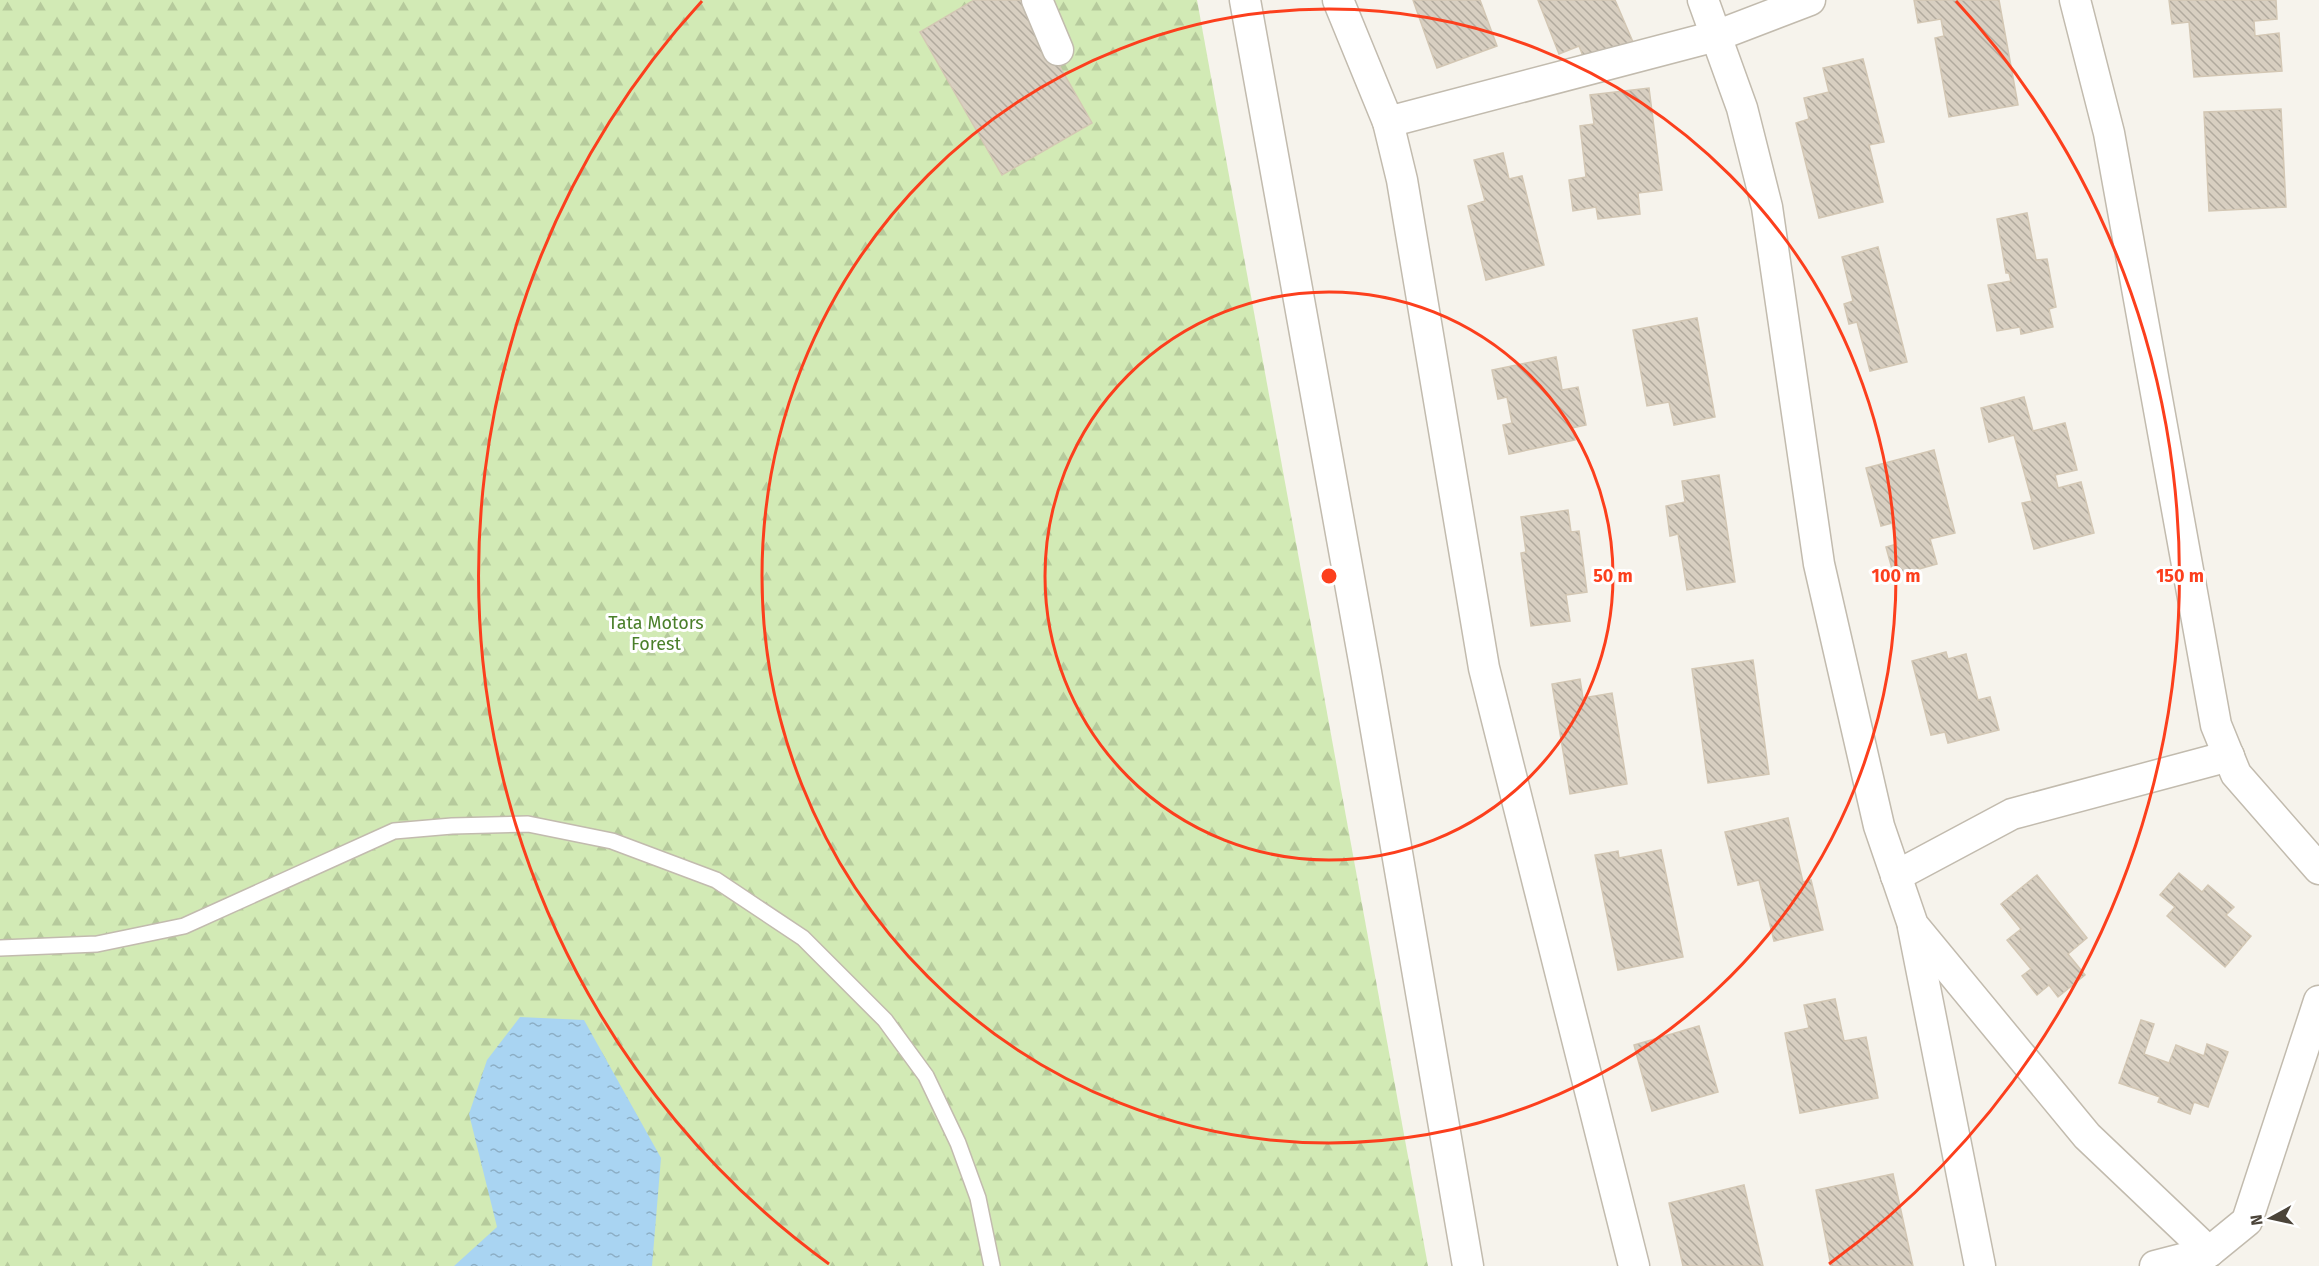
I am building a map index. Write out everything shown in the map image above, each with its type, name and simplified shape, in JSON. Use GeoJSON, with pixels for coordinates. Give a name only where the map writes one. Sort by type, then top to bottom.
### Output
{"type":"FeatureCollection","features":[{"type":"Feature","properties":{"kind":"street"},"geometry":{"type":"LineString","coordinates":[[1037,0],[1058,50]]}},
{"type":"Feature","properties":{"kind":"street"},"geometry":{"type":"LineString","coordinates":[[1245,0],[1368,684],[1468,1266]]}},
{"type":"Feature","properties":{"kind":"street"},"geometry":{"type":"LineString","coordinates":[[1338,0],[1388,122],[1402,180],[1484,668],[1634,1266]]}},
{"type":"Feature","properties":{"kind":"street"},"geometry":{"type":"LineString","coordinates":[[1703,0],[1742,108],[1767,207],[1819,564],[1879,826],[1913,925],[1980,1266]]}},
{"type":"Feature","properties":{"kind":"street"},"geometry":{"type":"LineString","coordinates":[[1388,122],[1716,36],[1810,0]]}},
{"type":"Feature","properties":{"kind":"street"},"geometry":{"type":"LineString","coordinates":[[2075,0],[2109,133],[2216,725],[2236,774],[2319,869]]}},
{"type":"Feature","properties":{"kind":"street"},"geometry":{"type":"LineString","coordinates":[[1896,876],[2012,814],[2229,756]]}},
{"type":"Feature","properties":{"kind":"street"},"geometry":{"type":"LineString","coordinates":[[1913,925],[2087,1136],[2209,1252]]}},
{"type":"Feature","properties":{"kind":"street"},"geometry":{"type":"LineString","coordinates":[[2155,1266],[2209,1252],[2247,1221],[2319,1001]]}},
{"type":"Feature","properties":{"kind":"lane"},"geometry":{"type":"LineString","coordinates":[[0,948],[97,944],[184,926],[394,831],[452,826],[528,824],[612,841],[716,880],[803,938],[885,1020],[926,1076],[958,1143],[978,1198],[992,1266]]}},
{"type":"Feature","properties":{"kind":"green space","name":"Tata Motors Forest"},"geometry":{"type":"Polygon","coordinates":[[[0,0],[1197,0],[1428,1266],[0,1266],[0,0]]]}},
{"type":"Feature","properties":{"kind":"water"},"geometry":{"type":"Polygon","coordinates":[[[520,1017],[584,1020],[661,1158],[652,1266],[454,1266],[497,1227],[469,1114],[487,1060],[520,1017]]]}},
{"type":"Feature","properties":{"kind":"building"},"geometry":{"type":"Polygon","coordinates":[[[974,0],[1022,0],[1092,123],[1002,175],[920,32],[974,0]]]}},
{"type":"Feature","properties":{"kind":"building"},"geometry":{"type":"Polygon","coordinates":[[[1413,0],[1480,0],[1497,46],[1437,68],[1413,0]]]}},
{"type":"Feature","properties":{"kind":"building"},"geometry":{"type":"Polygon","coordinates":[[[1538,0],[1615,0],[1633,42],[1585,61],[1579,46],[1559,54],[1538,0]]]}},
{"type":"Feature","properties":{"kind":"building"},"geometry":{"type":"Polygon","coordinates":[[[1914,0],[1999,0],[2018,105],[1949,117],[1935,38],[1944,36],[1941,19],[1918,23],[1914,0]]]}},
{"type":"Feature","properties":{"kind":"building"},"geometry":{"type":"Polygon","coordinates":[[[2169,0],[2276,0],[2277,19],[2254,21],[2255,36],[2279,33],[2282,71],[2194,77],[2189,22],[2172,24],[2169,0]]]}},
{"type":"Feature","properties":{"kind":"building"},"geometry":{"type":"Polygon","coordinates":[[[1863,59],[1884,142],[1869,145],[1883,202],[1819,218],[1796,123],[1809,119],[1804,98],[1829,92],[1823,68],[1863,59]]]}},
{"type":"Feature","properties":{"kind":"building"},"geometry":{"type":"Polygon","coordinates":[[[1649,88],[1662,190],[1638,193],[1640,214],[1598,219],[1596,207],[1573,211],[1569,180],[1586,177],[1580,126],[1594,124],[1590,95],[1649,88]]]}},
{"type":"Feature","properties":{"kind":"building"},"geometry":{"type":"Polygon","coordinates":[[[2281,109],[2286,207],[2209,211],[2204,112],[2281,109]]]}},
{"type":"Feature","properties":{"kind":"building"},"geometry":{"type":"Polygon","coordinates":[[[1503,153],[1509,179],[1522,176],[1544,265],[1486,280],[1468,206],[1485,201],[1474,160],[1503,153]]]}},
{"type":"Feature","properties":{"kind":"building"},"geometry":{"type":"Polygon","coordinates":[[[2027,213],[2036,260],[2047,259],[2056,307],[2049,309],[2053,327],[2021,334],[2020,327],[1997,331],[1988,285],[2011,281],[2009,273],[2006,273],[1997,219],[2027,213]]]}},
{"type":"Feature","properties":{"kind":"building"},"geometry":{"type":"Polygon","coordinates":[[[1878,247],[1907,362],[1870,371],[1857,322],[1849,324],[1844,304],[1853,301],[1842,257],[1878,247]]]}},
{"type":"Feature","properties":{"kind":"building"},"geometry":{"type":"Polygon","coordinates":[[[1697,318],[1715,417],[1674,425],[1669,402],[1647,406],[1633,330],[1697,318]]]}},
{"type":"Feature","properties":{"kind":"building"},"geometry":{"type":"Polygon","coordinates":[[[1556,357],[1562,390],[1578,387],[1586,425],[1572,428],[1575,440],[1509,454],[1503,425],[1512,423],[1507,397],[1498,399],[1492,370],[1556,357]]]}},
{"type":"Feature","properties":{"kind":"building"},"geometry":{"type":"Polygon","coordinates":[[[2024,397],[2033,431],[2065,423],[2077,470],[2055,475],[2058,488],[2081,482],[2094,533],[2034,549],[2022,503],[2032,501],[2014,435],[1989,442],[1981,408],[2024,397]]]}},
{"type":"Feature","properties":{"kind":"building"},"geometry":{"type":"Polygon","coordinates":[[[1934,450],[1955,533],[1930,539],[1937,564],[1894,576],[1886,547],[1897,544],[1892,523],[1881,526],[1866,468],[1934,450]]]}},
{"type":"Feature","properties":{"kind":"building"},"geometry":{"type":"Polygon","coordinates":[[[1719,475],[1735,582],[1687,590],[1678,534],[1670,536],[1666,506],[1685,502],[1682,481],[1719,475]]]}},
{"type":"Feature","properties":{"kind":"building"},"geometry":{"type":"Polygon","coordinates":[[[1568,510],[1571,532],[1579,531],[1587,592],[1566,595],[1570,621],[1531,626],[1521,553],[1526,552],[1521,517],[1568,510]]]}},
{"type":"Feature","properties":{"kind":"building"},"geometry":{"type":"Polygon","coordinates":[[[1946,652],[1948,659],[1966,654],[1978,700],[1990,697],[1999,730],[1948,743],[1945,732],[1931,735],[1912,661],[1946,652]]]}},
{"type":"Feature","properties":{"kind":"building"},"geometry":{"type":"Polygon","coordinates":[[[1753,660],[1769,774],[1708,783],[1692,669],[1753,660]]]}},
{"type":"Feature","properties":{"kind":"building"},"geometry":{"type":"Polygon","coordinates":[[[1580,679],[1583,698],[1612,693],[1627,784],[1570,794],[1552,684],[1580,679]]]}},
{"type":"Feature","properties":{"kind":"building"},"geometry":{"type":"Polygon","coordinates":[[[1788,818],[1803,882],[1811,880],[1823,930],[1774,941],[1759,880],[1738,885],[1725,832],[1788,818]]]}},
{"type":"Feature","properties":{"kind":"building"},"geometry":{"type":"Polygon","coordinates":[[[1661,850],[1683,957],[1618,970],[1595,855],[1618,851],[1619,858],[1661,850]]]}},
{"type":"Feature","properties":{"kind":"building"},"geometry":{"type":"Polygon","coordinates":[[[2179,873],[2202,892],[2208,885],[2234,907],[2226,915],[2251,936],[2225,967],[2167,916],[2175,907],[2160,895],[2179,873]]]}},
{"type":"Feature","properties":{"kind":"building"},"geometry":{"type":"Polygon","coordinates":[[[2037,875],[2087,938],[2068,954],[2085,975],[2058,997],[2049,985],[2037,995],[2022,976],[2031,969],[2007,940],[2021,929],[2001,904],[2037,875]]]}},
{"type":"Feature","properties":{"kind":"building"},"geometry":{"type":"Polygon","coordinates":[[[1835,999],[1844,1041],[1866,1037],[1878,1098],[1800,1113],[1785,1033],[1809,1028],[1804,1005],[1835,999]]]}},
{"type":"Feature","properties":{"kind":"building"},"geometry":{"type":"Polygon","coordinates":[[[2141,1020],[2154,1024],[2144,1054],[2169,1063],[2176,1045],[2204,1056],[2207,1044],[2228,1052],[2208,1107],[2194,1102],[2190,1114],[2158,1102],[2160,1097],[2119,1083],[2141,1020]]]}},
{"type":"Feature","properties":{"kind":"building"},"geometry":{"type":"Polygon","coordinates":[[[1699,1026],[1718,1092],[1652,1111],[1634,1045],[1699,1026]]]}},
{"type":"Feature","properties":{"kind":"building"},"geometry":{"type":"Polygon","coordinates":[[[1893,1174],[1913,1266],[1831,1266],[1816,1190],[1893,1174]]]}},
{"type":"Feature","properties":{"kind":"building"},"geometry":{"type":"Polygon","coordinates":[[[1744,1185],[1763,1266],[1683,1266],[1669,1203],[1744,1185]]]}}]}
